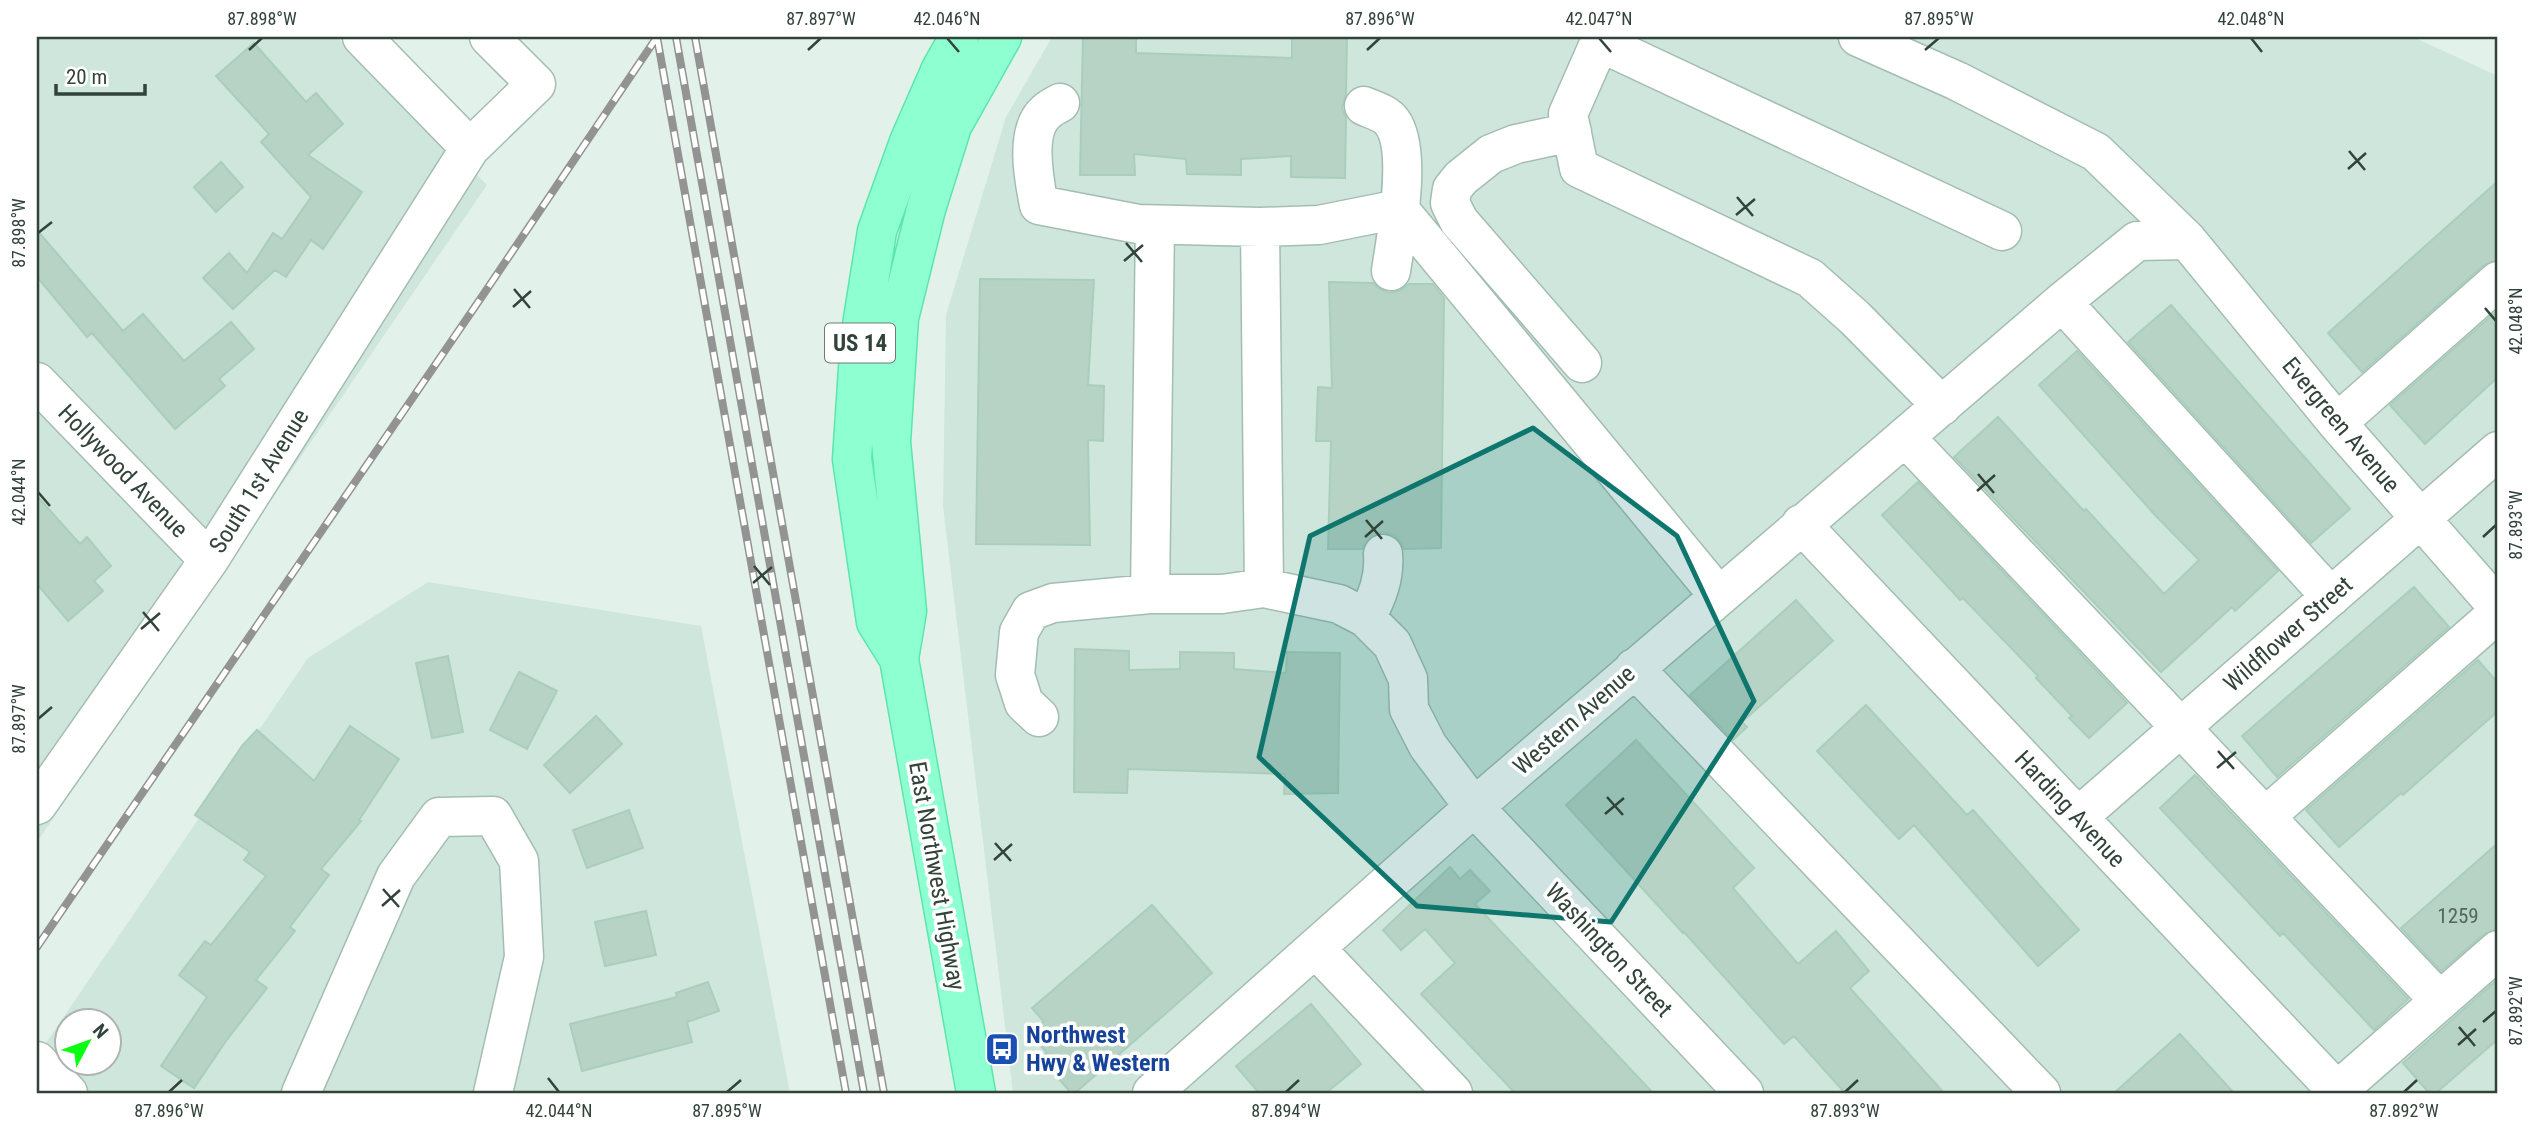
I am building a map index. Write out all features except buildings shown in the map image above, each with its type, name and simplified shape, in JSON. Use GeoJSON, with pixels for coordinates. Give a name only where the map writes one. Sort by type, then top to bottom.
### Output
{"type":"FeatureCollection","features":[{"type":"Feature","properties":{"kind":"main road","name":"East Northwest Highway"},"geometry":{"type":"LineString","coordinates":[[899,659],[876,622],[852,459],[860,338],[877,231],[909,142],[941,69],[959,37]]}},
{"type":"Feature","properties":{"kind":"main road","name":"East Northwest Highway"},"geometry":{"type":"LineString","coordinates":[[976,1093],[899,659],[907,611],[891,442],[899,318],[926,209],[952,126],[1002,37]]}},
{"type":"Feature","properties":{"kind":"street"},"geometry":{"type":"LineString","coordinates":[[362,37],[470,148]]}},
{"type":"Feature","properties":{"kind":"street","name":"South 1st Avenue"},"geometry":{"type":"LineString","coordinates":[[37,805],[209,560],[470,148],[536,85],[489,37]]}},
{"type":"Feature","properties":{"kind":"street","name":"Evergreen Avenue"},"geometry":{"type":"LineString","coordinates":[[1858,37],[1957,81],[2096,152],[2187,240],[2337,423],[2498,607]]}},
{"type":"Feature","properties":{"kind":"street"},"geometry":{"type":"LineString","coordinates":[[1942,406],[1855,318],[1810,278],[1579,168],[1568,114],[1601,39],[2002,231]]}},
{"type":"Feature","properties":{"kind":"street"},"geometry":{"type":"LineString","coordinates":[[1060,103],[1044,113],[1037,126],[1031,164],[1039,205],[1138,224],[1260,227],[1319,225],[1399,209]]}},
{"type":"Feature","properties":{"kind":"street"},"geometry":{"type":"LineString","coordinates":[[1364,106],[1382,113],[1393,122],[1403,159],[1391,271]]}},
{"type":"Feature","properties":{"kind":"street"},"geometry":{"type":"LineString","coordinates":[[1572,132],[1516,144],[1491,154],[1461,178],[1452,189],[1450,204],[1459,221],[1582,363]]}},
{"type":"Feature","properties":{"kind":"street"},"geometry":{"type":"LineString","coordinates":[[1399,209],[1718,595]]}},
{"type":"Feature","properties":{"kind":"street"},"geometry":{"type":"LineString","coordinates":[[1150,594],[1155,225]]}},
{"type":"Feature","properties":{"kind":"street"},"geometry":{"type":"LineString","coordinates":[[1040,717],[1024,703],[1015,675],[1019,632],[1031,611],[1053,603],[1150,594],[1222,594],[1264,588],[1260,227]]}},
{"type":"Feature","properties":{"kind":"street","name":"Western Avenue"},"geometry":{"type":"LineString","coordinates":[[1152,1093],[1474,807],[2062,302],[2137,242],[2187,240]]}},
{"type":"Feature","properties":{"kind":"street"},"geometry":{"type":"LineString","coordinates":[[2337,423],[2498,281]]}},
{"type":"Feature","properties":{"kind":"street"},"geometry":{"type":"LineString","coordinates":[[2062,302],[2331,597]]}},
{"type":"Feature","properties":{"kind":"street","name":"Hollywood Avenue"},"geometry":{"type":"LineString","coordinates":[[37,382],[209,560]]}},
{"type":"Feature","properties":{"kind":"street"},"geometry":{"type":"LineString","coordinates":[[1905,437],[2440,1001]]}},
{"type":"Feature","properties":{"kind":"street","name":"Wildflower Street"},"geometry":{"type":"LineString","coordinates":[[2078,817],[2498,451]]}},
{"type":"Feature","properties":{"kind":"street","name":"Harding Avenue"},"geometry":{"type":"LineString","coordinates":[[1801,524],[2338,1092]]}},
{"type":"Feature","properties":{"kind":"street"},"geometry":{"type":"LineString","coordinates":[[1366,618],[1377,597],[1384,569],[1382,554]]}},
{"type":"Feature","properties":{"kind":"street","name":"Washington Street"},"geometry":{"type":"LineString","coordinates":[[1264,588],[1339,604],[1366,618],[1392,644],[1408,680],[1409,709],[1428,746],[1474,807],[1744,1093]]}},
{"type":"Feature","properties":{"kind":"street"},"geometry":{"type":"LineString","coordinates":[[2266,816],[2498,614]]}},
{"type":"Feature","properties":{"kind":"street"},"geometry":{"type":"LineString","coordinates":[[1634,668],[2041,1093]]}},
{"type":"Feature","properties":{"kind":"street"},"geometry":{"type":"LineString","coordinates":[[301,1093],[396,876],[439,817],[493,816],[519,861],[524,957],[493,1093]]}},
{"type":"Feature","properties":{"kind":"street"},"geometry":{"type":"LineString","coordinates":[[1315,948],[1453,1093]]}},
{"type":"Feature","properties":{"kind":"street"},"geometry":{"type":"LineString","coordinates":[[2338,1092],[2498,950]]}},
{"type":"Feature","properties":{"kind":"street"},"geometry":{"type":"LineString","coordinates":[[37,1061],[68,1093]]}},
{"type":"Feature","properties":{"kind":"highlighted area"},"geometry":{"type":"Polygon","coordinates":[[[1533,428],[1677,536],[1754,701],[1611,922],[1417,906],[1259,757],[1310,536],[1533,428]]]}},
{"type":"Feature","properties":{"kind":"shaded area"},"geometry":{"type":"Polygon","coordinates":[[[37,37],[337,37],[487,185],[37,842],[37,37]]]}},
{"type":"Feature","properties":{"kind":"shaded area"},"geometry":{"type":"Polygon","coordinates":[[[1052,37],[2413,37],[2498,76],[2498,1093],[1013,1093],[943,506],[946,315],[1006,117],[1052,37]]]}},
{"type":"Feature","properties":{"kind":"shaded area"},"geometry":{"type":"Polygon","coordinates":[[[428,582],[701,626],[790,1093],[37,1093],[37,1056],[52,1034],[52,1078],[122,1078],[122,1007],[70,1007],[308,658],[428,582]]]}},
{"type":"Feature","properties":{"kind":"railway"},"geometry":{"type":"LineString","coordinates":[[657,37],[846,1093]]}},
{"type":"Feature","properties":{"kind":"railway"},"geometry":{"type":"LineString","coordinates":[[37,947],[657,37]]}},
{"type":"Feature","properties":{"kind":"railway"},"geometry":{"type":"LineString","coordinates":[[676,37],[864,1093]]}},
{"type":"Feature","properties":{"kind":"railway"},"geometry":{"type":"LineString","coordinates":[[695,37],[884,1093]]}},
{"type":"Feature","properties":{"kind":"place","name":"Northwest Hwy & Western"},"geometry":{"type":"Point","coordinates":[1002,1049]}}]}
